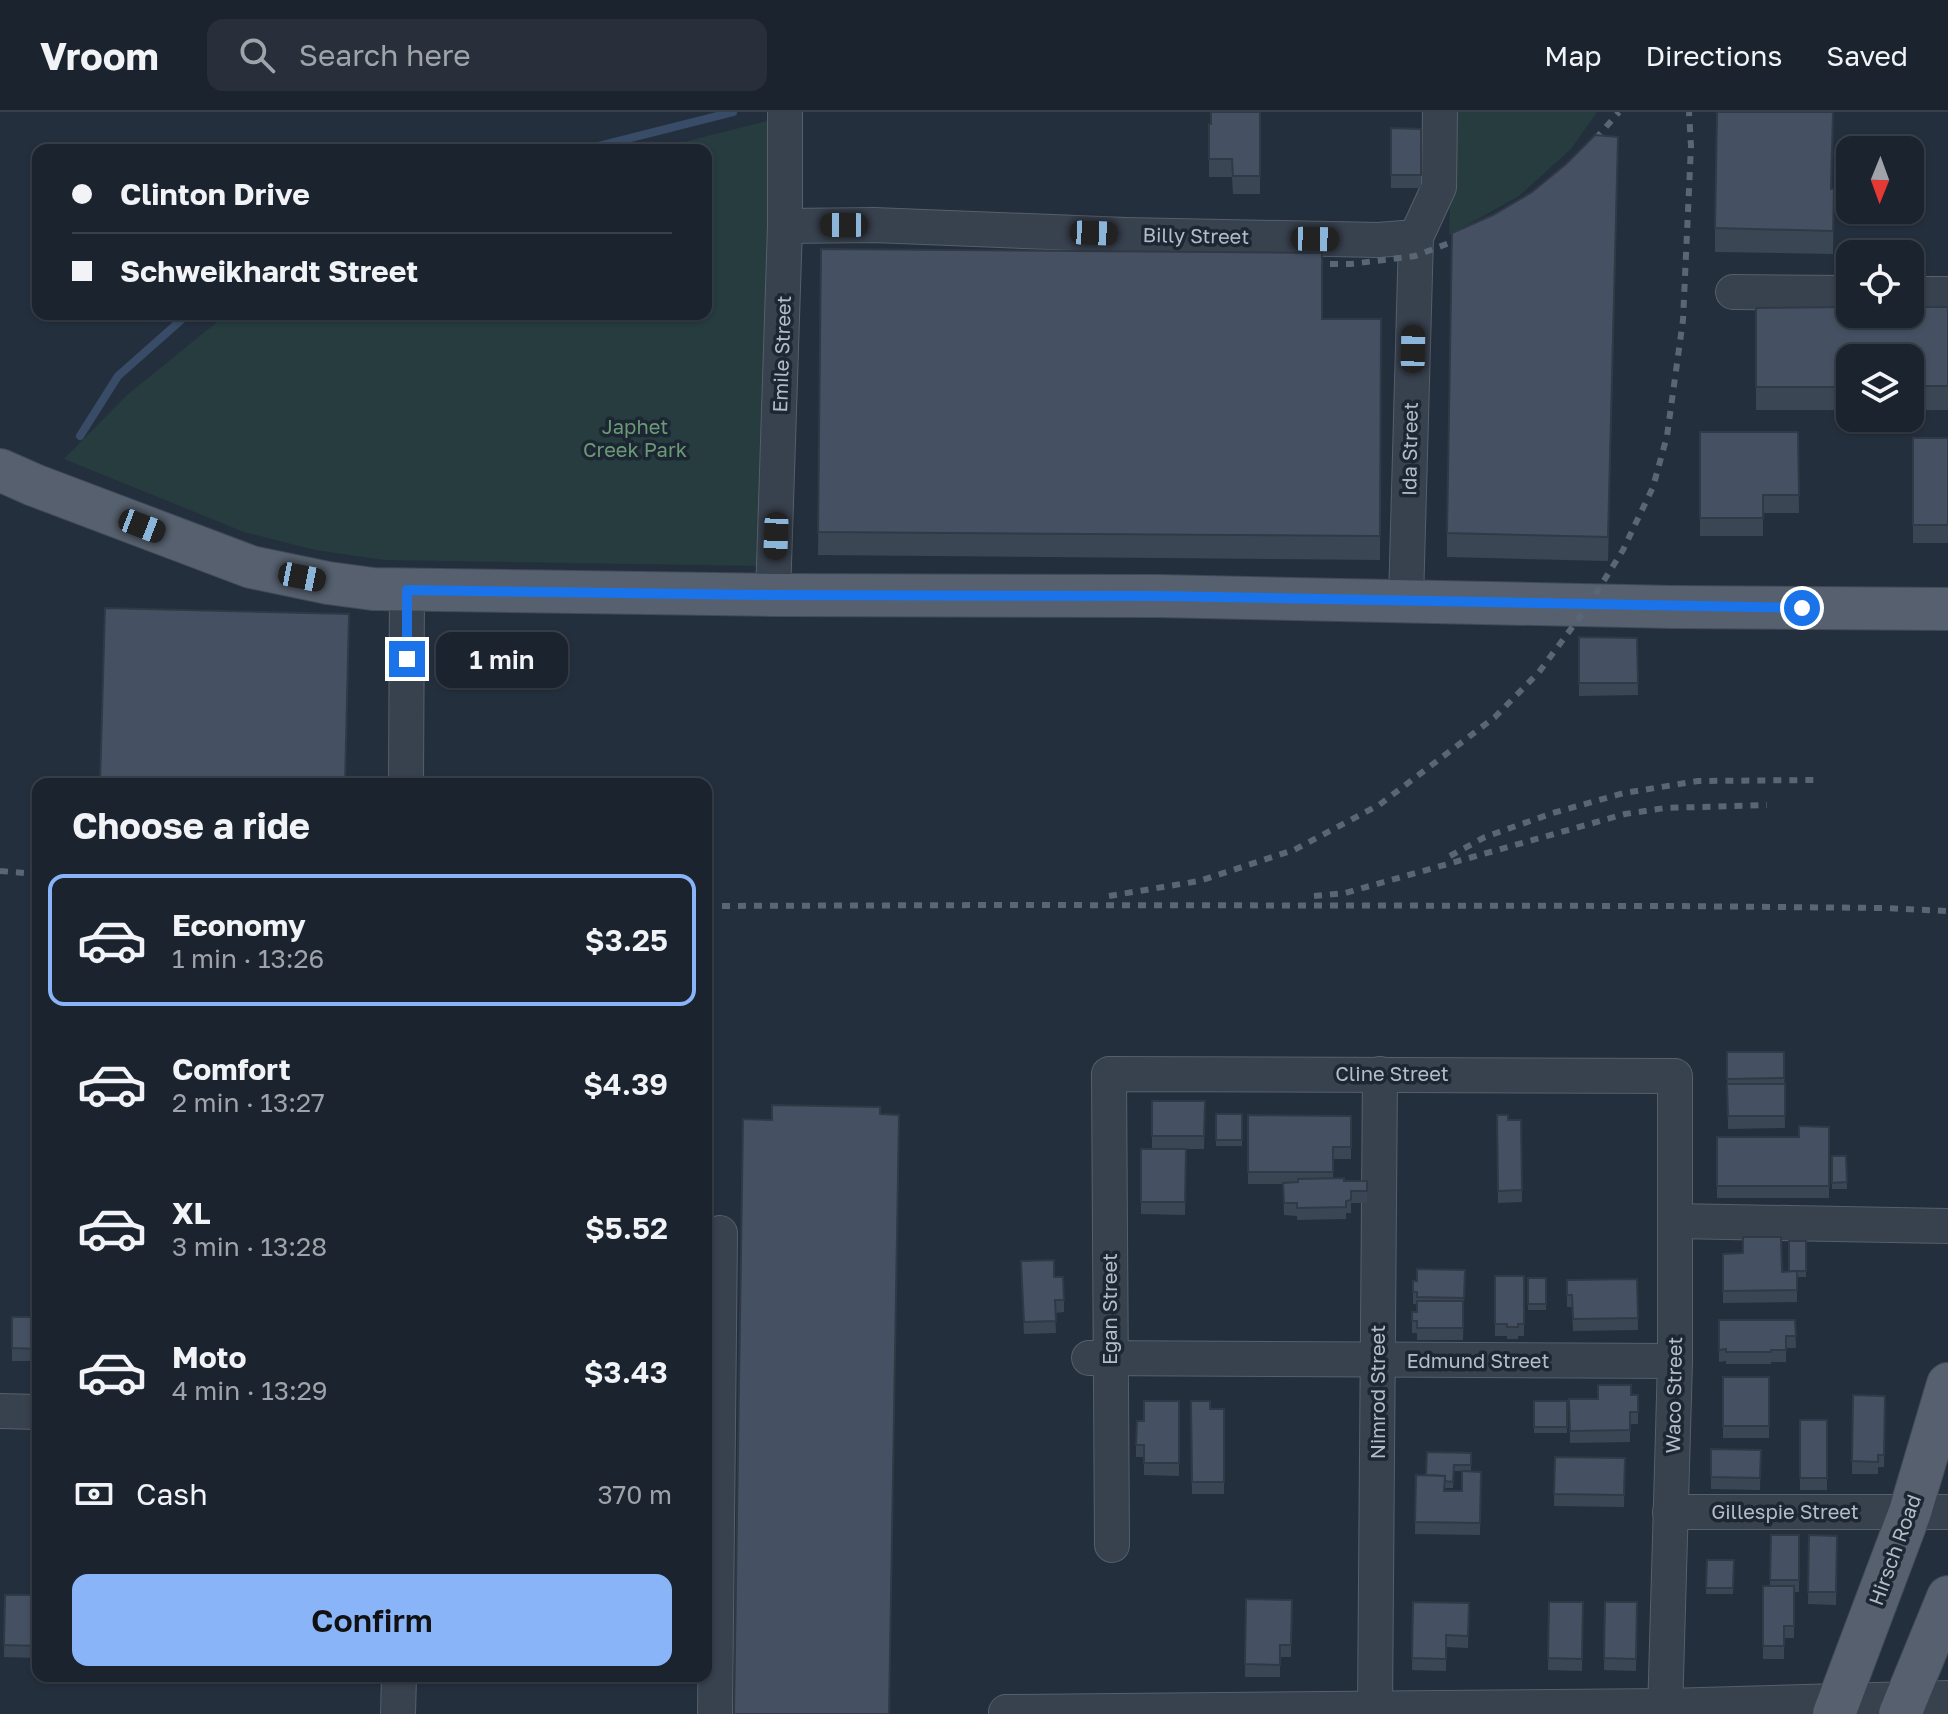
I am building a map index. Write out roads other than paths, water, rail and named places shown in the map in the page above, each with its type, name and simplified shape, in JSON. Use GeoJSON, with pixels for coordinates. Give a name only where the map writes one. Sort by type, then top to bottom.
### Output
{"type":"FeatureCollection","features":[{"type":"Feature","properties":{"kind":"main road"},"geometry":{"type":"LineString","coordinates":[[0,470],[251,567],[373,589],[773,595],[1158,596],[1658,607],[1948,609]]}},
{"type":"Feature","properties":{"kind":"main road","name":"Hirsch Road"},"geometry":{"type":"LineString","coordinates":[[1836,1708],[1929,1512],[1948,1384]]}},
{"type":"Feature","properties":{"kind":"main road"},"geometry":{"type":"LineString","coordinates":[[1903,1706],[1948,1597]]}},
{"type":"Feature","properties":{"kind":"street","name":"Emile Street"},"geometry":{"type":"LineString","coordinates":[[773,595],[785,214],[785,112]]}},
{"type":"Feature","properties":{"kind":"street","name":"Ida Street"},"geometry":{"type":"LineString","coordinates":[[1406,600],[1416,237],[1439,187],[1440,112]]}},
{"type":"Feature","properties":{"kind":"street","name":"Billy Street"},"geometry":{"type":"LineString","coordinates":[[785,214],[874,225],[1126,235],[1363,240],[1416,237]]}},
{"type":"Feature","properties":{"kind":"street"},"geometry":{"type":"LineString","coordinates":[[1733,292],[1836,293]]}},
{"type":"Feature","properties":{"kind":"street"},"geometry":{"type":"LineString","coordinates":[[1924,294],[1948,294]]}},
{"type":"Feature","properties":{"kind":"street"},"geometry":{"type":"LineString","coordinates":[[406,778],[407,590]]}},
{"type":"Feature","properties":{"kind":"street","name":"Cline Street"},"geometry":{"type":"LineString","coordinates":[[1109,1074],[1675,1076]]}},
{"type":"Feature","properties":{"kind":"street","name":"Egan Street"},"geometry":{"type":"LineString","coordinates":[[1109,1074],[1100,1358],[1112,1545]]}},
{"type":"Feature","properties":{"kind":"street","name":"Nimrod Street"},"geometry":{"type":"LineString","coordinates":[[1375,1710],[1380,1074]]}},
{"type":"Feature","properties":{"kind":"street","name":"Waco Street"},"geometry":{"type":"LineString","coordinates":[[1665,1710],[1675,1361],[1675,1076]]}},
{"type":"Feature","properties":{"kind":"street"},"geometry":{"type":"LineString","coordinates":[[1676,1221],[1948,1226]]}},
{"type":"Feature","properties":{"kind":"street"},"geometry":{"type":"LineString","coordinates":[[715,1714],[712,1419],[720,1233]]}},
{"type":"Feature","properties":{"kind":"street","name":"Edmund Street"},"geometry":{"type":"LineString","coordinates":[[1100,1358],[1675,1361]]}},
{"type":"Feature","properties":{"kind":"street"},"geometry":{"type":"LineString","coordinates":[[0,1411],[32,1412]]}},
{"type":"Feature","properties":{"kind":"street","name":"Gillespie Street"},"geometry":{"type":"LineString","coordinates":[[1670,1512],[1929,1512]]}},
{"type":"Feature","properties":{"kind":"street"},"geometry":{"type":"LineString","coordinates":[[398,1714],[399,1682]]}},
{"type":"Feature","properties":{"kind":"street"},"geometry":{"type":"LineString","coordinates":[[1006,1712],[1836,1708],[1903,1706],[1948,1698]]}},
{"type":"Feature","properties":{"kind":"waterway"},"geometry":{"type":"LineString","coordinates":[[607,144],[733,112]]}},
{"type":"Feature","properties":{"kind":"waterway"},"geometry":{"type":"LineString","coordinates":[[80,436],[118,376],[181,320]]}},
{"type":"Feature","properties":{"kind":"railway"},"geometry":{"type":"LineString","coordinates":[[1585,151],[1619,112]]}},
{"type":"Feature","properties":{"kind":"railway"},"geometry":{"type":"LineString","coordinates":[[1109,896],[1199,881],[1294,850],[1379,805],[1495,717],[1539,672],[1588,606],[1623,550],[1653,487],[1667,436],[1683,320],[1691,146],[1689,112]]}},
{"type":"Feature","properties":{"kind":"railway"},"geometry":{"type":"LineString","coordinates":[[1298,264],[1351,264],[1415,256],[1473,234]]}},
{"type":"Feature","properties":{"kind":"railway"},"geometry":{"type":"LineString","coordinates":[[1450,856],[1485,837],[1624,793],[1698,781],[1814,780]]}},
{"type":"Feature","properties":{"kind":"railway"},"geometry":{"type":"LineString","coordinates":[[1314,896],[1345,893],[1625,814],[1665,808],[1767,805]]}},
{"type":"Feature","properties":{"kind":"railway"},"geometry":{"type":"LineString","coordinates":[[0,871],[32,874]]}},
{"type":"Feature","properties":{"kind":"railway"},"geometry":{"type":"LineString","coordinates":[[712,906],[1673,906],[1948,911]]}},
{"type":"Feature","properties":{"kind":"park label","name":"Japhet Creek Park"},"geometry":{"type":"Point","coordinates":[635,438]}}]}
